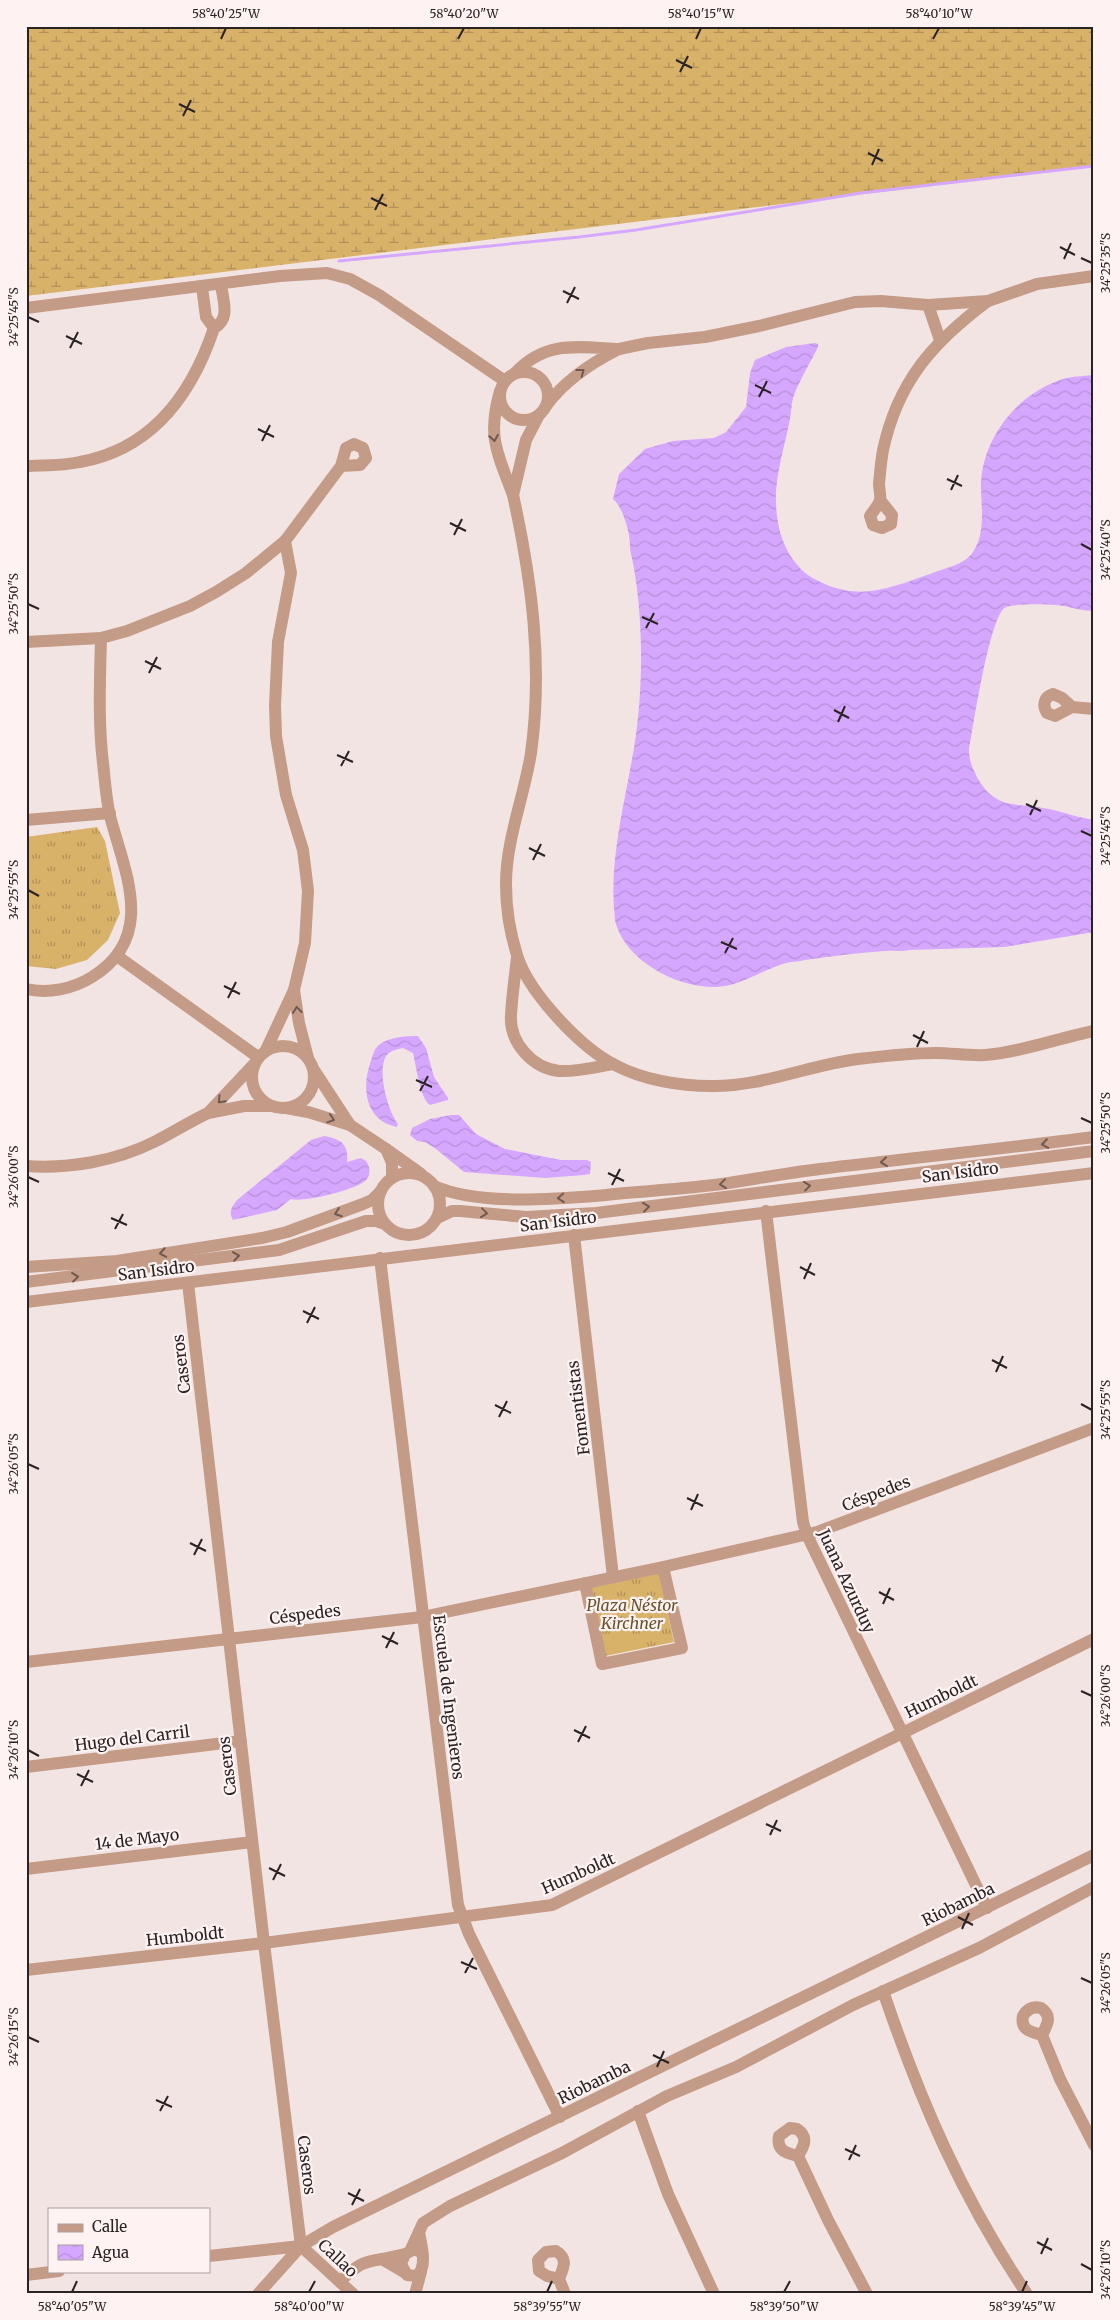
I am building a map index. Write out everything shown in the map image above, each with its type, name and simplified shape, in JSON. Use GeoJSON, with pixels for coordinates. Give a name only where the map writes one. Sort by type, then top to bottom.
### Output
{"type":"FeatureCollection","features":[{"type":"Feature","properties":{"kind":"street"},"geometry":{"type":"LineString","coordinates":[[26,308],[221,285],[280,276],[327,273],[350,279],[379,295],[502,386]]}},
{"type":"Feature","properties":{"kind":"street"},"geometry":{"type":"LineString","coordinates":[[613,1064],[559,1071],[535,1063],[523,1052],[516,1041],[510,1016],[517,957],[507,905],[506,884],[512,839],[531,753],[536,676],[533,604],[528,567],[513,495],[497,452],[493,433],[493,417],[502,386],[525,362],[547,351],[585,347],[619,349],[723,333],[855,302],[881,301],[928,305],[988,301],[1037,284],[1094,276]]}},
{"type":"Feature","properties":{"kind":"street"},"geometry":{"type":"LineString","coordinates":[[26,466],[61,465],[97,458],[145,434],[171,410],[191,384],[200,367],[214,328],[224,321],[226,314],[221,285]]}},
{"type":"Feature","properties":{"kind":"street"},"geometry":{"type":"LineString","coordinates":[[202,287],[208,323],[214,328]]}},
{"type":"Feature","properties":{"kind":"street"},"geometry":{"type":"LineString","coordinates":[[205,308],[214,301],[224,304]]}},
{"type":"Feature","properties":{"kind":"street"},"geometry":{"type":"LineString","coordinates":[[880,500],[883,451],[897,405],[925,359],[940,340],[988,301]]}},
{"type":"Feature","properties":{"kind":"street"},"geometry":{"type":"LineString","coordinates":[[928,305],[940,340]]}},
{"type":"Feature","properties":{"kind":"street"},"geometry":{"type":"LineString","coordinates":[[502,386],[502,404],[509,415],[522,420],[542,410],[555,394],[579,373],[619,349]]}},
{"type":"Feature","properties":{"kind":"street"},"geometry":{"type":"LineString","coordinates":[[513,495],[526,440],[542,410],[548,393],[543,381],[536,375],[528,372],[515,373]]}},
{"type":"Feature","properties":{"kind":"street"},"geometry":{"type":"LineString","coordinates":[[26,642],[101,638],[156,621],[190,606],[246,573],[285,541],[341,466]]}},
{"type":"Feature","properties":{"kind":"street"},"geometry":{"type":"LineString","coordinates":[[285,541],[291,572],[278,642],[275,705],[276,736],[286,795],[303,850],[308,891],[305,943],[294,990],[259,1057],[252,1080],[255,1091],[262,1100],[278,1107],[295,1105],[308,1095],[313,1084],[310,1063],[299,1023],[294,990]]}},
{"type":"Feature","properties":{"kind":"street"},"geometry":{"type":"LineString","coordinates":[[26,989],[46,991],[72,986],[97,974],[117,956],[128,931],[132,901],[110,814],[100,727],[101,638]]}},
{"type":"Feature","properties":{"kind":"street"},"geometry":{"type":"LineString","coordinates":[[1072,707],[1094,709]]}},
{"type":"Feature","properties":{"kind":"street"},"geometry":{"type":"LineString","coordinates":[[26,820],[110,814]]}},
{"type":"Feature","properties":{"kind":"street"},"geometry":{"type":"LineString","coordinates":[[117,956],[259,1057]]}},
{"type":"Feature","properties":{"kind":"street"},"geometry":{"type":"LineString","coordinates":[[517,957],[548,1007],[563,1025],[613,1064],[659,1080],[686,1085],[713,1086],[759,1081],[832,1063],[880,1057],[928,1053],[984,1055],[1001,1053],[1094,1032]]}},
{"type":"Feature","properties":{"kind":"street"},"geometry":{"type":"LineString","coordinates":[[208,1113],[259,1057],[276,1046],[288,1046],[299,1050],[310,1063],[323,1087],[350,1125]]}},
{"type":"Feature","properties":{"kind":"street"},"geometry":{"type":"LineString","coordinates":[[26,1166],[82,1164],[131,1152],[153,1143],[208,1113],[244,1106],[278,1107],[308,1112],[350,1125],[386,1149],[430,1182],[440,1201],[437,1218]]}},
{"type":"Feature","properties":{"kind":"street"},"geometry":{"type":"LineString","coordinates":[[26,1282],[287,1232],[364,1204],[372,1200],[392,1178],[410,1173],[450,1193],[539,1199],[711,1185],[818,1169],[1006,1149],[1094,1137]]}},
{"type":"Feature","properties":{"kind":"street"},"geometry":{"type":"LineString","coordinates":[[386,1149],[392,1163],[392,1178]]}},
{"type":"Feature","properties":{"kind":"street"},"geometry":{"type":"LineString","coordinates":[[1006,1149],[1008,1162]]}},
{"type":"Feature","properties":{"kind":"street"},"geometry":{"type":"LineString","coordinates":[[26,1267],[93,1269],[279,1250],[366,1221],[376,1220],[386,1224],[394,1231],[410,1235],[426,1230],[437,1218],[452,1211],[526,1217],[596,1213],[1094,1151]]}},
{"type":"Feature","properties":{"kind":"street","name":"San Isidro"},"geometry":{"type":"LineString","coordinates":[[26,1302],[766,1211],[1094,1173]]}},
{"type":"Feature","properties":{"kind":"street"},"geometry":{"type":"LineString","coordinates":[[750,1180],[752,1193]]}},
{"type":"Feature","properties":{"kind":"street"},"geometry":{"type":"LineString","coordinates":[[381,1191],[378,1208],[386,1224]]}},
{"type":"Feature","properties":{"kind":"street","name":"Juana Azurduy"},"geometry":{"type":"LineString","coordinates":[[766,1211],[806,1535],[987,1908]]}},
{"type":"Feature","properties":{"kind":"street","name":"Fomentistas"},"geometry":{"type":"LineString","coordinates":[[574,1236],[614,1577]]}},
{"type":"Feature","properties":{"kind":"street","name":"Escuela de Ingenieros"},"geometry":{"type":"LineString","coordinates":[[380,1258],[458,1905],[462,1918],[560,2117]]}},
{"type":"Feature","properties":{"kind":"street","name":"Caseros"},"geometry":{"type":"LineString","coordinates":[[188,1283],[252,1842],[301,2246]]}},
{"type":"Feature","properties":{"kind":"street","name":"Céspedes"},"geometry":{"type":"LineString","coordinates":[[26,1662],[422,1617],[663,1567],[806,1535],[1094,1428]]}},
{"type":"Feature","properties":{"kind":"street"},"geometry":{"type":"LineString","coordinates":[[585,1583],[602,1664],[682,1648],[663,1567]]}},
{"type":"Feature","properties":{"kind":"street","name":"Humboldt"},"geometry":{"type":"LineString","coordinates":[[26,1970],[264,1943],[540,1908],[566,1900],[1094,1639]]}},
{"type":"Feature","properties":{"kind":"street","name":"Hugo del Carril"},"geometry":{"type":"LineString","coordinates":[[26,1767],[241,1741]]}},
{"type":"Feature","properties":{"kind":"street","name":"14 de Mayo"},"geometry":{"type":"LineString","coordinates":[[26,1869],[252,1842]]}},
{"type":"Feature","properties":{"kind":"street","name":"Riobamba"},"geometry":{"type":"LineString","coordinates":[[210,2256],[301,2246],[333,2227],[1094,1855]]}},
{"type":"Feature","properties":{"kind":"street"},"geometry":{"type":"LineString","coordinates":[[415,2294],[401,2264],[412,2252],[423,2223],[433,2215],[562,2153],[667,2096],[736,2067],[883,1991],[988,1944],[1094,1887]]}},
{"type":"Feature","properties":{"kind":"street"},"geometry":{"type":"LineString","coordinates":[[883,1991],[919,2093],[953,2169],[994,2243],[1027,2294]]}},
{"type":"Feature","properties":{"kind":"street"},"geometry":{"type":"LineString","coordinates":[[1042,2035],[1060,2079],[1094,2145]]}},
{"type":"Feature","properties":{"kind":"street"},"geometry":{"type":"LineString","coordinates":[[638,2111],[672,2203],[714,2294]]}},
{"type":"Feature","properties":{"kind":"street"},"geometry":{"type":"LineString","coordinates":[[798,2156],[828,2220],[867,2294]]}},
{"type":"Feature","properties":{"kind":"street"},"geometry":{"type":"LineString","coordinates":[[258,2294],[301,2246]]}},
{"type":"Feature","properties":{"kind":"street","name":"Callao"},"geometry":{"type":"LineString","coordinates":[[301,2246],[353,2294]]}},
{"type":"Feature","properties":{"kind":"street"},"geometry":{"type":"LineString","coordinates":[[340,2282],[357,2265],[367,2261],[382,2260],[412,2252]]}},
{"type":"Feature","properties":{"kind":"street"},"geometry":{"type":"LineString","coordinates":[[412,2252],[421,2272],[415,2294]]}},
{"type":"Feature","properties":{"kind":"street"},"geometry":{"type":"LineString","coordinates":[[382,2260],[405,2274],[417,2276],[421,2272]]}},
{"type":"Feature","properties":{"kind":"street"},"geometry":{"type":"LineString","coordinates":[[26,2275],[51,2272]]}},
{"type":"Feature","properties":{"kind":"street"},"geometry":{"type":"LineString","coordinates":[[559,2279],[565,2294]]}},
{"type":"Feature","properties":{"kind":"green space"},"geometry":{"type":"Polygon","coordinates":[[[26,26],[1094,26],[1094,166],[26,296],[26,26]]]}},
{"type":"Feature","properties":{"kind":"green space"},"geometry":{"type":"Polygon","coordinates":[[[97,827],[105,841],[120,913],[108,940],[87,960],[56,969],[26,966],[26,837],[97,827]]]}},
{"type":"Feature","properties":{"kind":"green space","name":"Plaza Néstor Kirchner"},"geometry":{"type":"Polygon","coordinates":[[[659,1573],[674,1642],[605,1656],[590,1587],[659,1573]]]}},
{"type":"Feature","properties":{"kind":"green space"},"geometry":{"type":"Polygon","coordinates":[[[650,1631],[653,1639],[637,1643],[635,1635],[650,1631]]]}},
{"type":"Feature","properties":{"kind":"green space"},"geometry":{"type":"Polygon","coordinates":[[[624,1638],[626,1646],[610,1650],[608,1641],[624,1638]]]}},
{"type":"Feature","properties":{"kind":"water"},"geometry":{"type":"Polygon","coordinates":[[[818,344],[818,347],[798,385],[792,401],[790,421],[777,482],[778,522],[783,542],[793,560],[803,571],[825,584],[853,591],[879,590],[891,587],[953,566],[969,557],[980,536],[983,467],[996,433],[1019,404],[1034,393],[1050,384],[1067,378],[1094,375],[1094,611],[1051,605],[1026,604],[1006,607],[1000,614],[988,649],[969,750],[973,768],[978,779],[985,789],[1000,801],[1049,809],[1094,820],[1094,932],[1004,947],[888,951],[825,957],[786,963],[731,985],[721,987],[697,986],[668,976],[641,960],[622,937],[615,920],[614,869],[619,828],[637,725],[640,700],[641,648],[638,597],[629,536],[620,508],[613,499],[619,474],[645,449],[673,441],[714,438],[726,432],[746,407],[750,373],[755,360],[786,347],[818,344]]]}},
{"type":"Feature","properties":{"kind":"water"},"geometry":{"type":"Polygon","coordinates":[[[408,1036],[418,1036],[426,1048],[434,1077],[448,1100],[430,1105],[421,1089],[413,1053],[403,1048],[396,1050],[386,1056],[383,1081],[387,1101],[398,1124],[397,1127],[386,1124],[372,1110],[366,1092],[368,1071],[374,1052],[377,1047],[386,1041],[408,1036]]]}},
{"type":"Feature","properties":{"kind":"water"},"geometry":{"type":"Polygon","coordinates":[[[459,1115],[476,1134],[505,1149],[561,1160],[587,1160],[591,1162],[590,1174],[545,1178],[464,1172],[436,1149],[425,1142],[417,1141],[410,1135],[412,1128],[430,1119],[459,1115]]]}},
{"type":"Feature","properties":{"kind":"water"},"geometry":{"type":"Polygon","coordinates":[[[324,1136],[343,1143],[347,1151],[347,1162],[361,1158],[366,1161],[369,1170],[367,1179],[343,1191],[307,1199],[291,1199],[277,1210],[233,1220],[232,1207],[237,1200],[311,1140],[324,1136]]]}},
{"type":"Feature","properties":{"kind":"waterway"},"geometry":{"type":"LineString","coordinates":[[339,261],[636,230],[861,193],[1094,166]]}}]}
